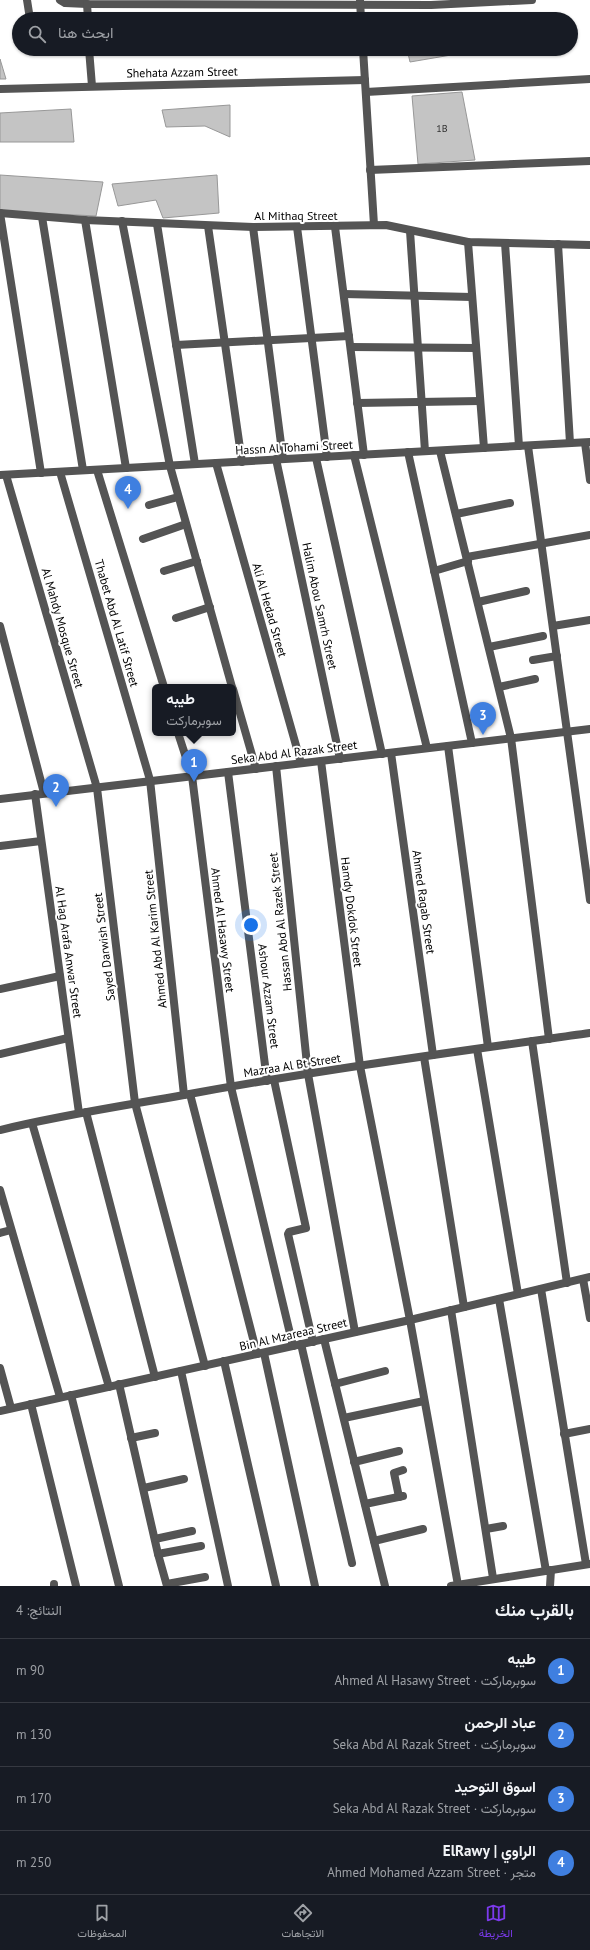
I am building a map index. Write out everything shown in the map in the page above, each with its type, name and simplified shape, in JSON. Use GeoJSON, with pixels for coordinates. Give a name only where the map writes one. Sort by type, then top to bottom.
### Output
{"type":"FeatureCollection","features":[{"type":"Feature","properties":{"kind":"street"},"geometry":{"type":"LineString","coordinates":[[27,0],[29,12]]}},
{"type":"Feature","properties":{"kind":"street"},"geometry":{"type":"LineString","coordinates":[[63,2],[87,4],[149,2],[431,3],[532,0]]}},
{"type":"Feature","properties":{"kind":"street"},"geometry":{"type":"LineString","coordinates":[[360,2],[361,12]]}},
{"type":"Feature","properties":{"kind":"street"},"geometry":{"type":"LineString","coordinates":[[87,4],[88,12]]}},
{"type":"Feature","properties":{"kind":"street"},"geometry":{"type":"LineString","coordinates":[[90,56],[92,86]]}},
{"type":"Feature","properties":{"kind":"street"},"geometry":{"type":"LineString","coordinates":[[363,56],[374,226]]}},
{"type":"Feature","properties":{"kind":"street"},"geometry":{"type":"LineString","coordinates":[[366,92],[590,79]]}},
{"type":"Feature","properties":{"kind":"street","name":"Shehata Azzam Street"},"geometry":{"type":"LineString","coordinates":[[0,89],[365,80]]}},
{"type":"Feature","properties":{"kind":"street"},"geometry":{"type":"LineString","coordinates":[[370,170],[590,161]]}},
{"type":"Feature","properties":{"kind":"street"},"geometry":{"type":"LineString","coordinates":[[0,213],[42,473]]}},
{"type":"Feature","properties":{"kind":"street","name":"Al Mithaq Street"},"geometry":{"type":"LineString","coordinates":[[0,213],[85,220],[253,228],[386,225],[468,242],[590,245]]}},
{"type":"Feature","properties":{"kind":"street"},"geometry":{"type":"LineString","coordinates":[[42,217],[83,470]]}},
{"type":"Feature","properties":{"kind":"street"},"geometry":{"type":"LineString","coordinates":[[85,220],[126,468]]}},
{"type":"Feature","properties":{"kind":"street"},"geometry":{"type":"LineString","coordinates":[[122,221],[170,466],[232,684]]}},
{"type":"Feature","properties":{"kind":"street"},"geometry":{"type":"LineString","coordinates":[[157,224],[195,464]]}},
{"type":"Feature","properties":{"kind":"street"},"geometry":{"type":"LineString","coordinates":[[208,226],[242,462]]}},
{"type":"Feature","properties":{"kind":"street"},"geometry":{"type":"LineString","coordinates":[[297,227],[327,457]]}},
{"type":"Feature","properties":{"kind":"street"},"geometry":{"type":"LineString","coordinates":[[335,227],[364,455]]}},
{"type":"Feature","properties":{"kind":"street","name":"Halim Abou Samrh Street"},"geometry":{"type":"LineString","coordinates":[[253,228],[268,340],[280,459],[340,759]]}},
{"type":"Feature","properties":{"kind":"street"},"geometry":{"type":"LineString","coordinates":[[410,231],[425,452]]}},
{"type":"Feature","properties":{"kind":"street"},"geometry":{"type":"LineString","coordinates":[[468,242],[484,448]]}},
{"type":"Feature","properties":{"kind":"street"},"geometry":{"type":"LineString","coordinates":[[505,243],[519,446]]}},
{"type":"Feature","properties":{"kind":"street"},"geometry":{"type":"LineString","coordinates":[[558,244],[570,444]]}},
{"type":"Feature","properties":{"kind":"street"},"geometry":{"type":"LineString","coordinates":[[344,294],[472,297]]}},
{"type":"Feature","properties":{"kind":"street"},"geometry":{"type":"LineString","coordinates":[[176,345],[349,336]]}},
{"type":"Feature","properties":{"kind":"street"},"geometry":{"type":"LineString","coordinates":[[351,347],[476,348]]}},
{"type":"Feature","properties":{"kind":"street"},"geometry":{"type":"LineString","coordinates":[[357,403],[480,401]]}},
{"type":"Feature","properties":{"kind":"street"},"geometry":{"type":"LineString","coordinates":[[587,442],[590,480]]}},
{"type":"Feature","properties":{"kind":"street","name":"Hassn Al Tohami Street"},"geometry":{"type":"LineString","coordinates":[[3,475],[587,442]]}},
{"type":"Feature","properties":{"kind":"street"},"geometry":{"type":"LineString","coordinates":[[528,446],[590,900]]}},
{"type":"Feature","properties":{"kind":"street"},"geometry":{"type":"LineString","coordinates":[[440,451],[511,738],[549,1039]]}},
{"type":"Feature","properties":{"kind":"street"},"geometry":{"type":"LineString","coordinates":[[408,452],[472,743]]}},
{"type":"Feature","properties":{"kind":"street"},"geometry":{"type":"LineString","coordinates":[[354,455],[427,748]]}},
{"type":"Feature","properties":{"kind":"street"},"geometry":{"type":"LineString","coordinates":[[316,458],[382,754]]}},
{"type":"Feature","properties":{"kind":"street","name":"Ali Al Hedad Street"},"geometry":{"type":"LineString","coordinates":[[216,463],[302,763]]}},
{"type":"Feature","properties":{"kind":"street"},"geometry":{"type":"LineString","coordinates":[[97,470],[163,684]]}},
{"type":"Feature","properties":{"kind":"street","name":"Thabet Abd Al Latif Street"},"geometry":{"type":"LineString","coordinates":[[60,472],[150,780]]}},
{"type":"Feature","properties":{"kind":"street","name":"Al Mahdy Mosque Street"},"geometry":{"type":"LineString","coordinates":[[3,475],[97,788]]}},
{"type":"Feature","properties":{"kind":"street"},"geometry":{"type":"LineString","coordinates":[[149,505],[178,497]]}},
{"type":"Feature","properties":{"kind":"street"},"geometry":{"type":"LineString","coordinates":[[456,514],[510,503]]}},
{"type":"Feature","properties":{"kind":"street"},"geometry":{"type":"LineString","coordinates":[[143,539],[186,524]]}},
{"type":"Feature","properties":{"kind":"street"},"geometry":{"type":"LineString","coordinates":[[434,571],[467,559],[542,543],[590,535]]}},
{"type":"Feature","properties":{"kind":"street"},"geometry":{"type":"LineString","coordinates":[[164,572],[197,561]]}},
{"type":"Feature","properties":{"kind":"street"},"geometry":{"type":"LineString","coordinates":[[478,602],[526,590]]}},
{"type":"Feature","properties":{"kind":"street"},"geometry":{"type":"LineString","coordinates":[[176,618],[210,607]]}},
{"type":"Feature","properties":{"kind":"street"},"geometry":{"type":"LineString","coordinates":[[553,626],[590,620]]}},
{"type":"Feature","properties":{"kind":"street"},"geometry":{"type":"LineString","coordinates":[[0,626],[44,793]]}},
{"type":"Feature","properties":{"kind":"street"},"geometry":{"type":"LineString","coordinates":[[489,647],[543,636]]}},
{"type":"Feature","properties":{"kind":"street"},"geometry":{"type":"LineString","coordinates":[[533,660],[557,656]]}},
{"type":"Feature","properties":{"kind":"street"},"geometry":{"type":"LineString","coordinates":[[499,687],[535,679]]}},
{"type":"Feature","properties":{"kind":"street"},"geometry":{"type":"LineString","coordinates":[[236,699],[256,769]]}},
{"type":"Feature","properties":{"kind":"street","name":"Seka Abd Al Razak Street"},"geometry":{"type":"LineString","coordinates":[[0,799],[590,729]]}},
{"type":"Feature","properties":{"kind":"street","name":"Ahmed Al Hasawy Street"},"geometry":{"type":"LineString","coordinates":[[179,736],[192,776],[231,1087],[352,1564]]}},
{"type":"Feature","properties":{"kind":"street"},"geometry":{"type":"LineString","coordinates":[[448,746],[488,1047]]}},
{"type":"Feature","properties":{"kind":"street","name":"Ahmed Ragab Street"},"geometry":{"type":"LineString","coordinates":[[391,753],[429,1056],[464,1307]]}},
{"type":"Feature","properties":{"kind":"street","name":"Hamdy Dokdok Street"},"geometry":{"type":"LineString","coordinates":[[321,761],[360,1066],[410,1320],[454,1585]]}},
{"type":"Feature","properties":{"kind":"street","name":"Hassan Abd Al Razek Street"},"geometry":{"type":"LineString","coordinates":[[276,766],[308,1074],[355,1332]]}},
{"type":"Feature","properties":{"kind":"street","name":"Ashour Azzam Street"},"geometry":{"type":"LineString","coordinates":[[228,772],[271,1080],[306,1228],[289,1232],[288,1234],[313,1342]]}},
{"type":"Feature","properties":{"kind":"street","name":"Ahmed Abd Al Karim Street"},"geometry":{"type":"LineString","coordinates":[[150,780],[187,1094],[261,1353],[315,1586]]}},
{"type":"Feature","properties":{"kind":"street","name":"Sayed Darwish Street"},"geometry":{"type":"LineString","coordinates":[[97,788],[135,1103],[205,1366]]}},
{"type":"Feature","properties":{"kind":"street","name":"Al Hag Arafa Anwar Street"},"geometry":{"type":"LineString","coordinates":[[35,794],[68,1038],[82,1112],[155,1376]]}},
{"type":"Feature","properties":{"kind":"street"},"geometry":{"type":"LineString","coordinates":[[0,846],[41,841]]}},
{"type":"Feature","properties":{"kind":"street"},"geometry":{"type":"LineString","coordinates":[[0,989],[60,976]]}},
{"type":"Feature","properties":{"kind":"street","name":"Mazraa Al Bt Street"},"geometry":{"type":"LineString","coordinates":[[0,1130],[82,1112],[271,1080],[590,1033]]}},
{"type":"Feature","properties":{"kind":"street"},"geometry":{"type":"LineString","coordinates":[[0,1054],[68,1038]]}},
{"type":"Feature","properties":{"kind":"street"},"geometry":{"type":"LineString","coordinates":[[532,1041],[566,1283]]}},
{"type":"Feature","properties":{"kind":"street"},"geometry":{"type":"LineString","coordinates":[[477,1049],[518,1294]]}},
{"type":"Feature","properties":{"kind":"street"},"geometry":{"type":"LineString","coordinates":[[32,1123],[109,1387]]}},
{"type":"Feature","properties":{"kind":"street"},"geometry":{"type":"LineString","coordinates":[[0,1190],[60,1397]]}},
{"type":"Feature","properties":{"kind":"street"},"geometry":{"type":"LineString","coordinates":[[0,1233],[12,1230]]}},
{"type":"Feature","properties":{"kind":"street"},"geometry":{"type":"LineString","coordinates":[[587,1278],[590,1318]]}},
{"type":"Feature","properties":{"kind":"street","name":"Bin Al Mzareaa Street"},"geometry":{"type":"LineString","coordinates":[[0,1411],[313,1342],[587,1278]]}},
{"type":"Feature","properties":{"kind":"street"},"geometry":{"type":"LineString","coordinates":[[454,1585],[471,1584],[493,1578],[588,1564],[564,1434],[541,1289]]}},
{"type":"Feature","properties":{"kind":"street"},"geometry":{"type":"LineString","coordinates":[[499,1299],[550,1586]]}},
{"type":"Feature","properties":{"kind":"street"},"geometry":{"type":"LineString","coordinates":[[451,1310],[493,1578]]}},
{"type":"Feature","properties":{"kind":"street"},"geometry":{"type":"LineString","coordinates":[[324,1339],[385,1586]]}},
{"type":"Feature","properties":{"kind":"street"},"geometry":{"type":"LineString","coordinates":[[224,1361],[276,1586]]}},
{"type":"Feature","properties":{"kind":"street"},"geometry":{"type":"LineString","coordinates":[[0,1368],[11,1408]]}},
{"type":"Feature","properties":{"kind":"street"},"geometry":{"type":"LineString","coordinates":[[180,1371],[228,1586]]}},
{"type":"Feature","properties":{"kind":"street"},"geometry":{"type":"LineString","coordinates":[[335,1384],[385,1371]]}},
{"type":"Feature","properties":{"kind":"street"},"geometry":{"type":"LineString","coordinates":[[119,1384],[144,1488],[154,1539],[167,1585],[205,1577]]}},
{"type":"Feature","properties":{"kind":"street"},"geometry":{"type":"LineString","coordinates":[[71,1395],[119,1586]]}},
{"type":"Feature","properties":{"kind":"street"},"geometry":{"type":"LineString","coordinates":[[344,1418],[424,1401]]}},
{"type":"Feature","properties":{"kind":"street"},"geometry":{"type":"LineString","coordinates":[[31,1404],[76,1586]]}},
{"type":"Feature","properties":{"kind":"street"},"geometry":{"type":"LineString","coordinates":[[564,1434],[590,1430]]}},
{"type":"Feature","properties":{"kind":"street"},"geometry":{"type":"LineString","coordinates":[[132,1438],[155,1433]]}},
{"type":"Feature","properties":{"kind":"street"},"geometry":{"type":"LineString","coordinates":[[354,1462],[399,1451]]}},
{"type":"Feature","properties":{"kind":"street"},"geometry":{"type":"LineString","coordinates":[[365,1504],[401,1496],[394,1473],[403,1470]]}},
{"type":"Feature","properties":{"kind":"street"},"geometry":{"type":"LineString","coordinates":[[144,1488],[184,1479]]}},
{"type":"Feature","properties":{"kind":"street"},"geometry":{"type":"LineString","coordinates":[[486,1529],[503,1526]]}},
{"type":"Feature","properties":{"kind":"street"},"geometry":{"type":"LineString","coordinates":[[374,1540],[423,1529]]}},
{"type":"Feature","properties":{"kind":"street"},"geometry":{"type":"LineString","coordinates":[[154,1539],[192,1531]]}},
{"type":"Feature","properties":{"kind":"street"},"geometry":{"type":"LineString","coordinates":[[158,1554],[201,1546]]}},
{"type":"Feature","properties":{"kind":"building"},"geometry":{"type":"Polygon","coordinates":[[[409,56],[445,56],[410,62],[409,56]]]}},
{"type":"Feature","properties":{"kind":"building"},"geometry":{"type":"Polygon","coordinates":[[[0,59],[6,79],[0,79],[0,59]]]}},
{"type":"Feature","properties":{"kind":"building"},"geometry":{"type":"Polygon","coordinates":[[[462,92],[475,160],[418,164],[412,96],[462,92]]]}},
{"type":"Feature","properties":{"kind":"building"},"geometry":{"type":"Polygon","coordinates":[[[230,105],[230,137],[205,126],[166,127],[162,110],[230,105]]]}},
{"type":"Feature","properties":{"kind":"building"},"geometry":{"type":"Polygon","coordinates":[[[71,109],[74,142],[0,142],[0,113],[71,109]]]}},
{"type":"Feature","properties":{"kind":"building"},"geometry":{"type":"Polygon","coordinates":[[[0,175],[103,182],[96,216],[0,211],[0,175]]]}},
{"type":"Feature","properties":{"kind":"building"},"geometry":{"type":"Polygon","coordinates":[[[217,175],[219,213],[163,218],[156,200],[118,206],[112,184],[217,175]]]}},
{"type":"Feature","properties":{"kind":"place","name":"الراوي | ElRawy"},"geometry":{"type":"Point","coordinates":[128,509]}},
{"type":"Feature","properties":{"kind":"place","name":"اسوق التوحيد"},"geometry":{"type":"Point","coordinates":[483,735]}},
{"type":"Feature","properties":{"kind":"place","name":"طيبه"},"geometry":{"type":"Point","coordinates":[194,782]}},
{"type":"Feature","properties":{"kind":"place","name":"عباد الرحمن"},"geometry":{"type":"Point","coordinates":[56,807]}}]}
